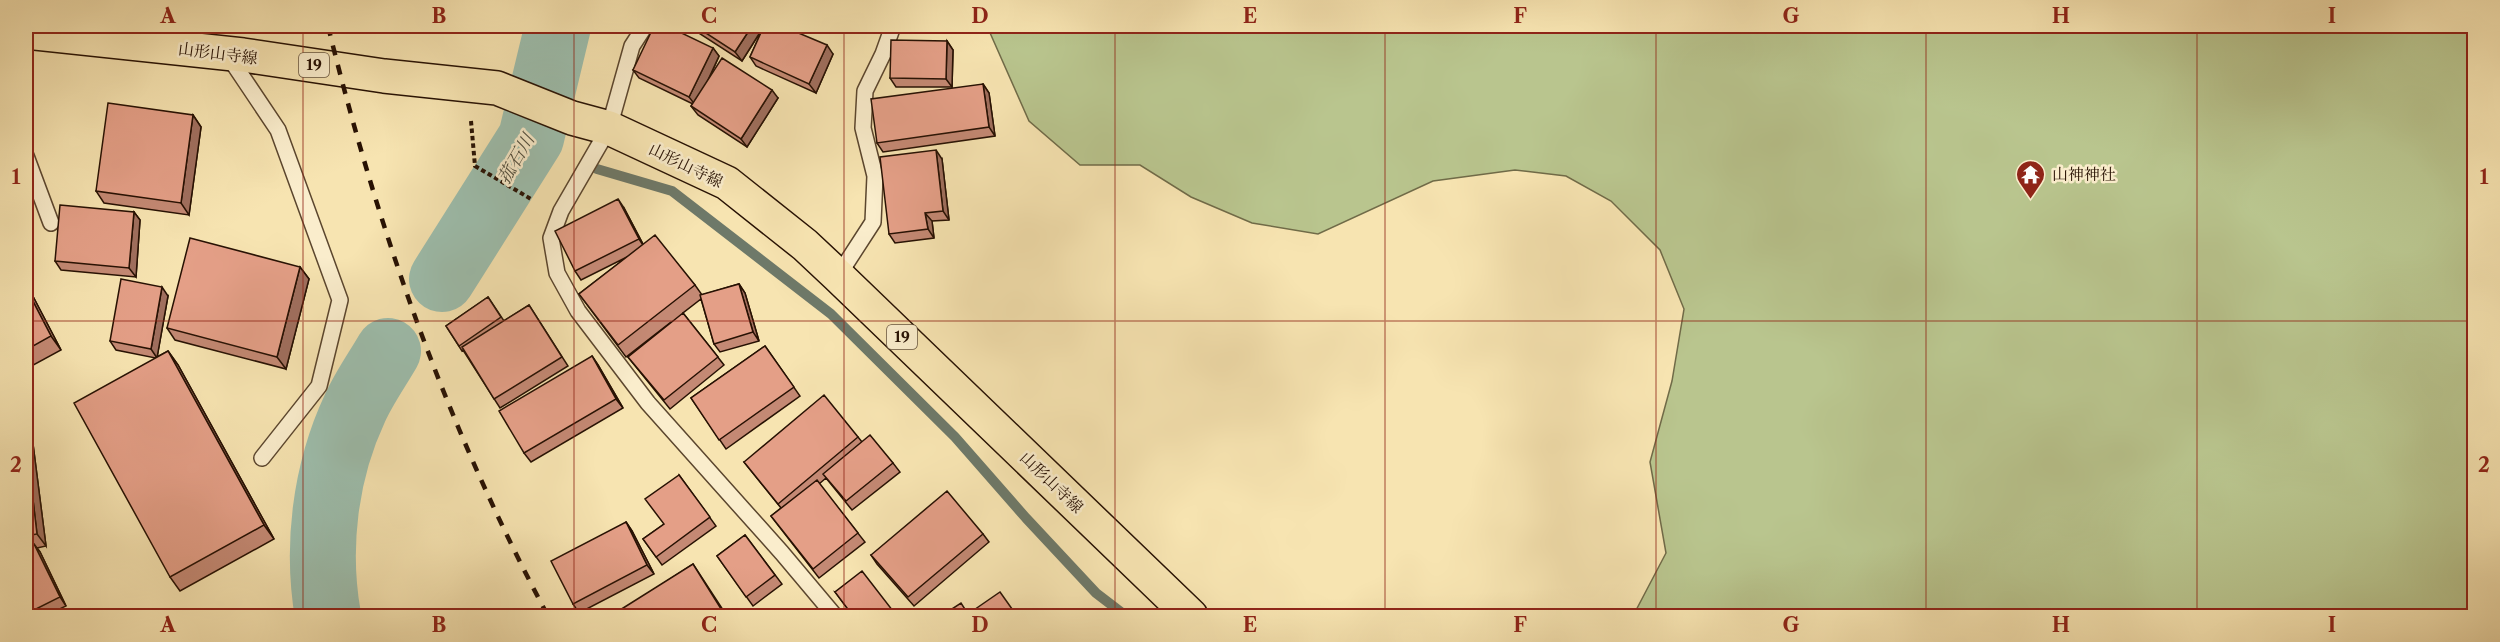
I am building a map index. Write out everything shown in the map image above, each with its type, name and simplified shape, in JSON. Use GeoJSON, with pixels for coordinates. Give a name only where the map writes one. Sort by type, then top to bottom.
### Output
{"type":"FeatureCollection","features":[{"type":"Feature","properties":{"kind":"main road","name":"山形山寺線"},"geometry":{"type":"LineString","coordinates":[[26,32],[226,54],[496,88],[572,118],[609,128],[727,183],[805,245],[1191,616]]}},
{"type":"Feature","properties":{"kind":"lane"},"geometry":{"type":"LineString","coordinates":[[645,26],[632,46],[609,128],[561,211],[551,238],[557,273],[578,311],[648,403],[835,616]]}},
{"type":"Feature","properties":{"kind":"lane"},"geometry":{"type":"LineString","coordinates":[[838,276],[873,222],[875,176],[863,128],[865,91],[883,54],[893,26]]}},
{"type":"Feature","properties":{"kind":"lane"},"geometry":{"type":"LineString","coordinates":[[226,54],[278,130],[340,300],[319,386],[262,458]]}},
{"type":"Feature","properties":{"kind":"lane"},"geometry":{"type":"LineString","coordinates":[[26,156],[51,223]]}},
{"type":"Feature","properties":{"kind":"path"},"geometry":{"type":"LineString","coordinates":[[471,117],[475,166],[531,199]]}},
{"type":"Feature","properties":{"kind":"green space"},"geometry":{"type":"Polygon","coordinates":[[[987,26],[2474,26],[2474,616],[1633,616],[1666,553],[1650,462],[1672,381],[1684,309],[1660,250],[1611,201],[1566,176],[1515,170],[1433,181],[1318,234],[1252,223],[1191,197],[1140,165],[1080,165],[1029,121],[987,26]]]}},
{"type":"Feature","properties":{"kind":"building"},"geometry":{"type":"Polygon","coordinates":[[[654,26],[667,26],[713,48],[689,97],[633,70],[654,26]]]}},
{"type":"Feature","properties":{"kind":"building"},"geometry":{"type":"Polygon","coordinates":[[[695,26],[752,26],[735,52],[695,26]]]}},
{"type":"Feature","properties":{"kind":"building"},"geometry":{"type":"Polygon","coordinates":[[[764,26],[782,26],[827,45],[809,84],[750,57],[764,26]]]}},
{"type":"Feature","properties":{"kind":"building"},"geometry":{"type":"Polygon","coordinates":[[[891,40],[947,41],[946,79],[890,78],[891,40]]]}},
{"type":"Feature","properties":{"kind":"building"},"geometry":{"type":"Polygon","coordinates":[[[722,58],[772,90],[741,139],[691,106],[722,58]]]}},
{"type":"Feature","properties":{"kind":"building"},"geometry":{"type":"Polygon","coordinates":[[[983,84],[989,127],[877,143],[871,99],[983,84]]]}},
{"type":"Feature","properties":{"kind":"building"},"geometry":{"type":"Polygon","coordinates":[[[108,103],[193,115],[181,203],[96,191],[108,103]]]}},
{"type":"Feature","properties":{"kind":"building"},"geometry":{"type":"Polygon","coordinates":[[[936,150],[943,211],[925,213],[928,229],[889,234],[880,157],[936,150]]]}},
{"type":"Feature","properties":{"kind":"building"},"geometry":{"type":"Polygon","coordinates":[[[618,199],[639,239],[575,271],[555,231],[618,199]]]}},
{"type":"Feature","properties":{"kind":"building"},"geometry":{"type":"Polygon","coordinates":[[[60,205],[134,212],[129,268],[55,261],[60,205]]]}},
{"type":"Feature","properties":{"kind":"building"},"geometry":{"type":"Polygon","coordinates":[[[655,235],[695,285],[618,345],[579,294],[655,235]]]}},
{"type":"Feature","properties":{"kind":"building"},"geometry":{"type":"Polygon","coordinates":[[[190,238],[300,267],[277,357],[167,328],[190,238]]]}},
{"type":"Feature","properties":{"kind":"building"},"geometry":{"type":"Polygon","coordinates":[[[121,279],[162,287],[151,349],[110,341],[121,279]]]}},
{"type":"Feature","properties":{"kind":"building"},"geometry":{"type":"Polygon","coordinates":[[[739,284],[753,332],[714,344],[700,295],[739,284]]]}},
{"type":"Feature","properties":{"kind":"building"},"geometry":{"type":"Polygon","coordinates":[[[26,288],[51,336],[26,350],[26,288]]]}},
{"type":"Feature","properties":{"kind":"building"},"geometry":{"type":"Polygon","coordinates":[[[488,297],[501,317],[459,346],[446,326],[488,297]]]}},
{"type":"Feature","properties":{"kind":"building"},"geometry":{"type":"Polygon","coordinates":[[[529,305],[562,357],[494,399],[462,347],[529,305]]]}},
{"type":"Feature","properties":{"kind":"building"},"geometry":{"type":"Polygon","coordinates":[[[683,313],[718,357],[664,400],[628,357],[683,313]]]}},
{"type":"Feature","properties":{"kind":"building"},"geometry":{"type":"Polygon","coordinates":[[[765,346],[794,387],[719,440],[691,398],[765,346]]]}},
{"type":"Feature","properties":{"kind":"building"},"geometry":{"type":"Polygon","coordinates":[[[168,351],[264,525],[170,577],[74,403],[168,351]]]}},
{"type":"Feature","properties":{"kind":"building"},"geometry":{"type":"Polygon","coordinates":[[[592,356],[616,399],[524,453],[499,411],[592,356]]]}},
{"type":"Feature","properties":{"kind":"building"},"geometry":{"type":"Polygon","coordinates":[[[824,395],[858,437],[778,504],[744,462],[824,395]]]}},
{"type":"Feature","properties":{"kind":"building"},"geometry":{"type":"Polygon","coordinates":[[[870,435],[893,463],[846,501],[823,474],[870,435]]]}},
{"type":"Feature","properties":{"kind":"building"},"geometry":{"type":"Polygon","coordinates":[[[26,440],[37,534],[26,536],[26,440]]]}},
{"type":"Feature","properties":{"kind":"building"},"geometry":{"type":"Polygon","coordinates":[[[679,475],[710,517],[656,557],[643,539],[664,524],[645,499],[679,475]]]}},
{"type":"Feature","properties":{"kind":"building"},"geometry":{"type":"Polygon","coordinates":[[[817,480],[858,533],[813,569],[771,516],[817,480]]]}},
{"type":"Feature","properties":{"kind":"building"},"geometry":{"type":"Polygon","coordinates":[[[947,491],[983,534],[908,597],[871,555],[947,491]]]}},
{"type":"Feature","properties":{"kind":"building"},"geometry":{"type":"Polygon","coordinates":[[[626,522],[647,565],[573,604],[551,561],[626,522]]]}},
{"type":"Feature","properties":{"kind":"building"},"geometry":{"type":"Polygon","coordinates":[[[745,535],[775,575],[746,597],[717,556],[745,535]]]}},
{"type":"Feature","properties":{"kind":"building"},"geometry":{"type":"Polygon","coordinates":[[[34,544],[60,597],[26,614],[26,548],[34,544]]]}},
{"type":"Feature","properties":{"kind":"building"},"geometry":{"type":"Polygon","coordinates":[[[693,564],[723,612],[716,616],[612,615],[693,564]]]}},
{"type":"Feature","properties":{"kind":"building"},"geometry":{"type":"Polygon","coordinates":[[[862,571],[893,611],[885,616],[853,616],[835,592],[862,571]]]}},
{"type":"Feature","properties":{"kind":"building"},"geometry":{"type":"Polygon","coordinates":[[[1000,592],[1017,616],[941,616],[961,603],[968,614],[1000,592]]]}},
{"type":"Feature","properties":{"kind":"waterway","name":"菰石川"},"geometry":{"type":"LineString","coordinates":[[442,279],[531,138],[558,26]]}},
{"type":"Feature","properties":{"kind":"waterway"},"geometry":{"type":"LineString","coordinates":[[525,148],[538,152]]}},
{"type":"Feature","properties":{"kind":"waterway"},"geometry":{"type":"LineString","coordinates":[[597,169],[672,191],[831,314],[955,437],[1096,593],[1126,616]]}},
{"type":"Feature","properties":{"kind":"waterway","name":"菰石川"},"geometry":{"type":"LineString","coordinates":[[328,616],[324,590],[323,537],[330,484],[336,458],[355,408],[388,351]]}},
{"type":"Feature","properties":{"kind":"railway"},"geometry":{"type":"LineString","coordinates":[[328,26],[370,179],[419,328],[478,473],[548,616]]}},
{"type":"Feature","properties":{"kind":"place","name":"山神神社"},"geometry":{"type":"Point","coordinates":[2031,200]}}]}
